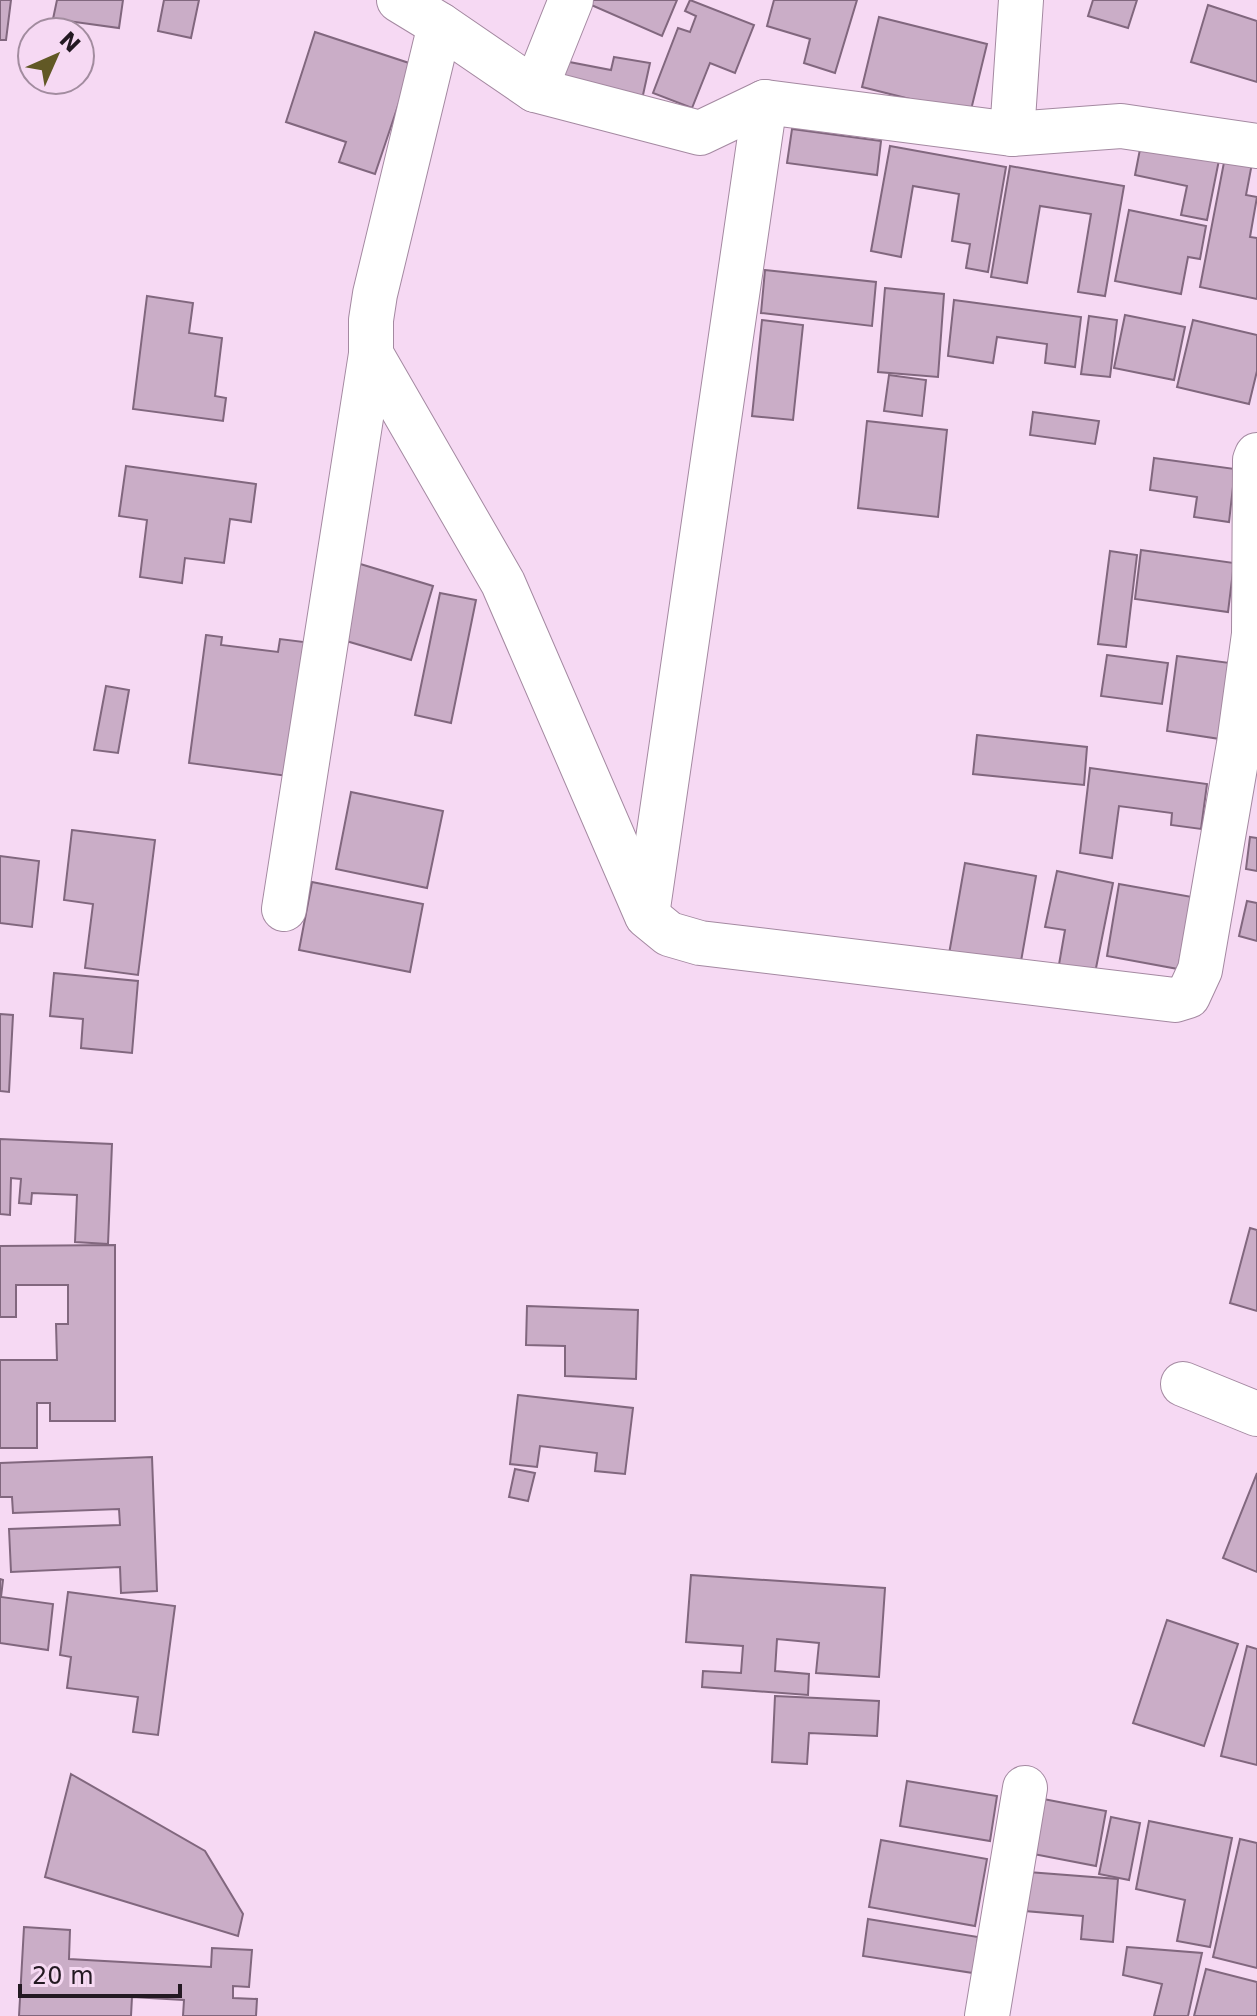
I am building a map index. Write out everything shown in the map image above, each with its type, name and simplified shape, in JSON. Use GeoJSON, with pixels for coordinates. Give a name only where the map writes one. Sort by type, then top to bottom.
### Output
{"type":"FeatureCollection","features":[{"type":"Feature","properties":{"kind":"street"},"geometry":{"type":"LineString","coordinates":[[399,0],[535,90],[700,133],[765,102],[1012,134],[1121,126],[1257,146]]}},
{"type":"Feature","properties":{"kind":"street"},"geometry":{"type":"LineString","coordinates":[[535,90],[571,0]]}},
{"type":"Feature","properties":{"kind":"street"},"geometry":{"type":"LineString","coordinates":[[1012,134],[1021,0]]}},
{"type":"Feature","properties":{"kind":"street"},"geometry":{"type":"LineString","coordinates":[[284,909],[371,354],[375,294],[440,25]]}},
{"type":"Feature","properties":{"kind":"street"},"geometry":{"type":"LineString","coordinates":[[647,916],[765,102]]}},
{"type":"Feature","properties":{"kind":"street"},"geometry":{"type":"LineString","coordinates":[[371,354],[503,583],[647,916],[669,934],[700,943],[1175,1000],[1188,996],[1200,970],[1256,634],[1257,455]]}},
{"type":"Feature","properties":{"kind":"street"},"geometry":{"type":"LineString","coordinates":[[1183,1384],[1257,1414]]}},
{"type":"Feature","properties":{"kind":"street"},"geometry":{"type":"LineString","coordinates":[[987,2016],[1025,1788]]}},
{"type":"Feature","properties":{"kind":"building"},"geometry":{"type":"Polygon","coordinates":[[[0,0],[11,0],[6,40],[0,40],[0,0]]]}},
{"type":"Feature","properties":{"kind":"building"},"geometry":{"type":"Polygon","coordinates":[[[57,0],[123,0],[119,28],[96,25],[96,16],[54,16],[57,0]]]}},
{"type":"Feature","properties":{"kind":"building"},"geometry":{"type":"Polygon","coordinates":[[[164,0],[199,0],[191,38],[158,31],[164,0]]]}},
{"type":"Feature","properties":{"kind":"building"},"geometry":{"type":"Polygon","coordinates":[[[591,0],[677,0],[662,36],[589,4],[591,0]]]}},
{"type":"Feature","properties":{"kind":"building"},"geometry":{"type":"Polygon","coordinates":[[[690,0],[754,25],[735,73],[710,63],[692,108],[653,93],[678,28],[690,32],[696,16],[685,11],[690,0]]]}},
{"type":"Feature","properties":{"kind":"building"},"geometry":{"type":"Polygon","coordinates":[[[774,0],[857,0],[835,73],[804,63],[810,39],[767,26],[774,0]]]}},
{"type":"Feature","properties":{"kind":"building"},"geometry":{"type":"Polygon","coordinates":[[[1093,0],[1137,0],[1128,28],[1088,16],[1093,0]]]}},
{"type":"Feature","properties":{"kind":"building"},"geometry":{"type":"Polygon","coordinates":[[[1208,5],[1257,21],[1257,82],[1191,62],[1208,5]]]}},
{"type":"Feature","properties":{"kind":"building"},"geometry":{"type":"Polygon","coordinates":[[[879,17],[987,44],[970,114],[862,87],[879,17]]]}},
{"type":"Feature","properties":{"kind":"building"},"geometry":{"type":"Polygon","coordinates":[[[315,32],[412,64],[375,174],[339,162],[346,142],[286,122],[315,32]]]}},
{"type":"Feature","properties":{"kind":"building"},"geometry":{"type":"Polygon","coordinates":[[[614,57],[650,63],[641,104],[559,88],[564,61],[611,70],[614,57]]]}},
{"type":"Feature","properties":{"kind":"building"},"geometry":{"type":"Polygon","coordinates":[[[792,129],[881,141],[877,175],[787,163],[792,129]]]}},
{"type":"Feature","properties":{"kind":"building"},"geometry":{"type":"Polygon","coordinates":[[[1142,139],[1220,155],[1207,220],[1181,215],[1187,186],[1135,175],[1142,139]]]}},
{"type":"Feature","properties":{"kind":"building"},"geometry":{"type":"Polygon","coordinates":[[[890,146],[1006,167],[988,272],[966,268],[970,244],[952,241],[959,194],[913,186],[901,257],[871,251],[890,146]]]}},
{"type":"Feature","properties":{"kind":"building"},"geometry":{"type":"Polygon","coordinates":[[[1226,152],[1253,158],[1246,195],[1257,197],[1250,237],[1257,238],[1257,299],[1200,287],[1226,152]]]}},
{"type":"Feature","properties":{"kind":"building"},"geometry":{"type":"Polygon","coordinates":[[[1010,166],[1124,186],[1105,296],[1078,292],[1091,214],[1040,206],[1027,283],[991,277],[1010,166]]]}},
{"type":"Feature","properties":{"kind":"building"},"geometry":{"type":"Polygon","coordinates":[[[1129,210],[1206,226],[1200,259],[1188,257],[1181,294],[1115,281],[1129,210]]]}},
{"type":"Feature","properties":{"kind":"building"},"geometry":{"type":"Polygon","coordinates":[[[765,270],[876,282],[872,326],[761,313],[765,270]]]}},
{"type":"Feature","properties":{"kind":"building"},"geometry":{"type":"Polygon","coordinates":[[[885,288],[944,294],[938,377],[878,372],[885,288]]]}},
{"type":"Feature","properties":{"kind":"building"},"geometry":{"type":"Polygon","coordinates":[[[147,296],[193,303],[189,333],[222,338],[215,396],[226,398],[223,421],[133,409],[147,296]]]}},
{"type":"Feature","properties":{"kind":"building"},"geometry":{"type":"Polygon","coordinates":[[[954,300],[1081,317],[1075,367],[1045,363],[1047,344],[997,337],[993,363],[948,356],[954,300]]]}},
{"type":"Feature","properties":{"kind":"building"},"geometry":{"type":"Polygon","coordinates":[[[1125,315],[1185,327],[1174,380],[1114,368],[1125,315]]]}},
{"type":"Feature","properties":{"kind":"building"},"geometry":{"type":"Polygon","coordinates":[[[1089,316],[1117,320],[1110,377],[1081,374],[1089,316]]]}},
{"type":"Feature","properties":{"kind":"building"},"geometry":{"type":"Polygon","coordinates":[[[762,320],[803,325],[793,420],[752,416],[762,320]]]}},
{"type":"Feature","properties":{"kind":"building"},"geometry":{"type":"Polygon","coordinates":[[[1193,320],[1257,335],[1257,371],[1249,404],[1177,387],[1193,320]]]}},
{"type":"Feature","properties":{"kind":"building"},"geometry":{"type":"Polygon","coordinates":[[[889,375],[926,380],[922,416],[884,411],[889,375]]]}},
{"type":"Feature","properties":{"kind":"building"},"geometry":{"type":"Polygon","coordinates":[[[1033,412],[1099,421],[1095,444],[1030,435],[1033,412]]]}},
{"type":"Feature","properties":{"kind":"building"},"geometry":{"type":"Polygon","coordinates":[[[867,421],[947,430],[938,517],[858,508],[867,421]]]}},
{"type":"Feature","properties":{"kind":"building"},"geometry":{"type":"Polygon","coordinates":[[[1154,458],[1235,469],[1229,522],[1194,517],[1197,497],[1150,490],[1154,458]]]}},
{"type":"Feature","properties":{"kind":"building"},"geometry":{"type":"Polygon","coordinates":[[[126,466],[256,484],[251,522],[230,519],[224,563],[185,558],[182,583],[140,577],[147,520],[119,516],[126,466]]]}},
{"type":"Feature","properties":{"kind":"building"},"geometry":{"type":"Polygon","coordinates":[[[1141,550],[1234,563],[1228,612],[1135,599],[1141,550]]]}},
{"type":"Feature","properties":{"kind":"building"},"geometry":{"type":"Polygon","coordinates":[[[1110,551],[1137,555],[1126,647],[1098,644],[1110,551]]]}},
{"type":"Feature","properties":{"kind":"building"},"geometry":{"type":"Polygon","coordinates":[[[357,563],[433,586],[411,660],[336,638],[357,563]]]}},
{"type":"Feature","properties":{"kind":"building"},"geometry":{"type":"Polygon","coordinates":[[[440,593],[476,600],[451,723],[415,715],[440,593]]]}},
{"type":"Feature","properties":{"kind":"building"},"geometry":{"type":"Polygon","coordinates":[[[206,635],[222,637],[221,645],[278,652],[280,639],[312,643],[295,777],[189,763],[206,635]]]}},
{"type":"Feature","properties":{"kind":"building"},"geometry":{"type":"Polygon","coordinates":[[[1107,655],[1168,663],[1162,704],[1101,696],[1107,655]]]}},
{"type":"Feature","properties":{"kind":"building"},"geometry":{"type":"Polygon","coordinates":[[[1177,656],[1230,663],[1220,739],[1167,731],[1177,656]]]}},
{"type":"Feature","properties":{"kind":"building"},"geometry":{"type":"Polygon","coordinates":[[[106,686],[129,690],[118,753],[94,750],[106,686]]]}},
{"type":"Feature","properties":{"kind":"building"},"geometry":{"type":"Polygon","coordinates":[[[977,735],[1087,747],[1084,785],[973,774],[977,735]]]}},
{"type":"Feature","properties":{"kind":"building"},"geometry":{"type":"Polygon","coordinates":[[[1090,768],[1207,784],[1201,829],[1171,825],[1172,813],[1119,806],[1112,858],[1080,853],[1090,768]]]}},
{"type":"Feature","properties":{"kind":"building"},"geometry":{"type":"Polygon","coordinates":[[[351,792],[443,811],[427,888],[336,869],[351,792]]]}},
{"type":"Feature","properties":{"kind":"building"},"geometry":{"type":"Polygon","coordinates":[[[72,830],[155,840],[138,975],[85,968],[93,904],[64,900],[72,830]]]}},
{"type":"Feature","properties":{"kind":"building"},"geometry":{"type":"Polygon","coordinates":[[[1250,837],[1257,838],[1257,871],[1246,869],[1250,837]]]}},
{"type":"Feature","properties":{"kind":"building"},"geometry":{"type":"Polygon","coordinates":[[[0,856],[39,861],[32,927],[0,923],[0,856]]]}},
{"type":"Feature","properties":{"kind":"building"},"geometry":{"type":"Polygon","coordinates":[[[965,863],[1036,876],[1020,967],[949,954],[965,863]]]}},
{"type":"Feature","properties":{"kind":"building"},"geometry":{"type":"Polygon","coordinates":[[[1057,871],[1113,883],[1093,983],[1057,976],[1065,930],[1045,927],[1057,871]]]}},
{"type":"Feature","properties":{"kind":"building"},"geometry":{"type":"Polygon","coordinates":[[[312,882],[423,904],[410,972],[299,950],[312,882]]]}},
{"type":"Feature","properties":{"kind":"building"},"geometry":{"type":"Polygon","coordinates":[[[1119,884],[1192,897],[1178,969],[1107,956],[1119,884]]]}},
{"type":"Feature","properties":{"kind":"building"},"geometry":{"type":"Polygon","coordinates":[[[1247,901],[1257,903],[1257,941],[1239,936],[1247,901]]]}},
{"type":"Feature","properties":{"kind":"building"},"geometry":{"type":"Polygon","coordinates":[[[54,973],[138,981],[132,1053],[81,1048],[83,1019],[50,1016],[54,973]]]}},
{"type":"Feature","properties":{"kind":"building"},"geometry":{"type":"Polygon","coordinates":[[[0,1014],[13,1015],[9,1092],[0,1091],[0,1014]]]}},
{"type":"Feature","properties":{"kind":"building"},"geometry":{"type":"Polygon","coordinates":[[[0,1139],[112,1144],[108,1244],[75,1242],[77,1195],[32,1193],[31,1204],[19,1203],[21,1179],[11,1178],[10,1215],[0,1214],[0,1139]]]}},
{"type":"Feature","properties":{"kind":"building"},"geometry":{"type":"Polygon","coordinates":[[[1250,1228],[1257,1230],[1257,1311],[1230,1303],[1250,1228]]]}},
{"type":"Feature","properties":{"kind":"building"},"geometry":{"type":"Polygon","coordinates":[[[115,1245],[115,1421],[50,1421],[50,1403],[37,1403],[37,1448],[0,1448],[0,1360],[57,1360],[56,1324],[68,1324],[68,1285],[16,1285],[16,1317],[0,1317],[0,1246],[115,1245]]]}},
{"type":"Feature","properties":{"kind":"building"},"geometry":{"type":"Polygon","coordinates":[[[527,1306],[638,1310],[636,1379],[565,1376],[565,1346],[526,1345],[527,1306]]]}},
{"type":"Feature","properties":{"kind":"building"},"geometry":{"type":"Polygon","coordinates":[[[518,1395],[633,1408],[625,1474],[595,1471],[597,1453],[540,1446],[537,1467],[510,1464],[518,1395]]]}},
{"type":"Feature","properties":{"kind":"building"},"geometry":{"type":"Polygon","coordinates":[[[152,1457],[157,1591],[121,1593],[120,1567],[11,1572],[9,1529],[120,1525],[119,1509],[13,1513],[12,1497],[0,1497],[0,1463],[152,1457]]]}},
{"type":"Feature","properties":{"kind":"building"},"geometry":{"type":"Polygon","coordinates":[[[515,1469],[535,1473],[528,1501],[509,1497],[515,1469]]]}},
{"type":"Feature","properties":{"kind":"building"},"geometry":{"type":"Polygon","coordinates":[[[1257,1473],[1257,1572],[1223,1558],[1257,1473]]]}},
{"type":"Feature","properties":{"kind":"building"},"geometry":{"type":"Polygon","coordinates":[[[691,1575],[885,1588],[879,1677],[816,1673],[819,1643],[777,1639],[775,1671],[809,1674],[808,1695],[702,1687],[703,1671],[741,1673],[743,1646],[686,1642],[691,1575]]]}},
{"type":"Feature","properties":{"kind":"building"},"geometry":{"type":"Polygon","coordinates":[[[0,1579],[3,1580],[1,1597],[53,1604],[48,1650],[0,1643],[0,1579]]]}},
{"type":"Feature","properties":{"kind":"building"},"geometry":{"type":"Polygon","coordinates":[[[68,1592],[175,1606],[158,1735],[133,1732],[138,1697],[67,1688],[71,1657],[60,1655],[68,1592]]]}},
{"type":"Feature","properties":{"kind":"building"},"geometry":{"type":"Polygon","coordinates":[[[1167,1620],[1238,1644],[1204,1746],[1133,1723],[1167,1620]]]}},
{"type":"Feature","properties":{"kind":"building"},"geometry":{"type":"Polygon","coordinates":[[[1247,1646],[1257,1649],[1257,1765],[1221,1756],[1247,1646]]]}},
{"type":"Feature","properties":{"kind":"building"},"geometry":{"type":"Polygon","coordinates":[[[775,1696],[879,1701],[877,1736],[809,1733],[807,1764],[772,1762],[775,1696]]]}},
{"type":"Feature","properties":{"kind":"building"},"geometry":{"type":"Polygon","coordinates":[[[71,1774],[205,1851],[243,1914],[238,1936],[45,1877],[71,1774]]]}},
{"type":"Feature","properties":{"kind":"building"},"geometry":{"type":"Polygon","coordinates":[[[907,1781],[997,1796],[990,1841],[900,1826],[907,1781]]]}},
{"type":"Feature","properties":{"kind":"building"},"geometry":{"type":"Polygon","coordinates":[[[1033,1797],[1106,1811],[1096,1866],[1023,1852],[1033,1797]]]}},
{"type":"Feature","properties":{"kind":"building"},"geometry":{"type":"Polygon","coordinates":[[[1111,1817],[1140,1823],[1129,1880],[1099,1874],[1111,1817]]]}},
{"type":"Feature","properties":{"kind":"building"},"geometry":{"type":"Polygon","coordinates":[[[1149,1821],[1232,1838],[1210,1947],[1177,1941],[1185,1900],[1136,1889],[1149,1821]]]}},
{"type":"Feature","properties":{"kind":"building"},"geometry":{"type":"Polygon","coordinates":[[[1240,1839],[1257,1843],[1257,1968],[1213,1957],[1240,1839]]]}},
{"type":"Feature","properties":{"kind":"building"},"geometry":{"type":"Polygon","coordinates":[[[881,1840],[987,1859],[975,1926],[869,1907],[881,1840]]]}},
{"type":"Feature","properties":{"kind":"building"},"geometry":{"type":"Polygon","coordinates":[[[1028,1872],[1118,1879],[1113,1942],[1081,1939],[1083,1916],[1025,1911],[1028,1872]]]}},
{"type":"Feature","properties":{"kind":"building"},"geometry":{"type":"Polygon","coordinates":[[[868,1919],[978,1937],[973,1973],[863,1956],[868,1919]]]}},
{"type":"Feature","properties":{"kind":"building"},"geometry":{"type":"Polygon","coordinates":[[[24,1927],[70,1930],[69,1959],[211,1967],[212,1948],[252,1950],[249,1987],[233,1986],[233,1998],[257,1999],[256,2016],[183,2016],[184,2000],[132,1997],[131,2016],[19,2016],[24,1927]]]}},
{"type":"Feature","properties":{"kind":"building"},"geometry":{"type":"Polygon","coordinates":[[[1127,1947],[1202,1953],[1188,2016],[1154,2016],[1162,1984],[1123,1975],[1127,1947]]]}},
{"type":"Feature","properties":{"kind":"building"},"geometry":{"type":"Polygon","coordinates":[[[1206,1969],[1257,1982],[1257,2016],[1194,2016],[1206,1969]]]}}]}
